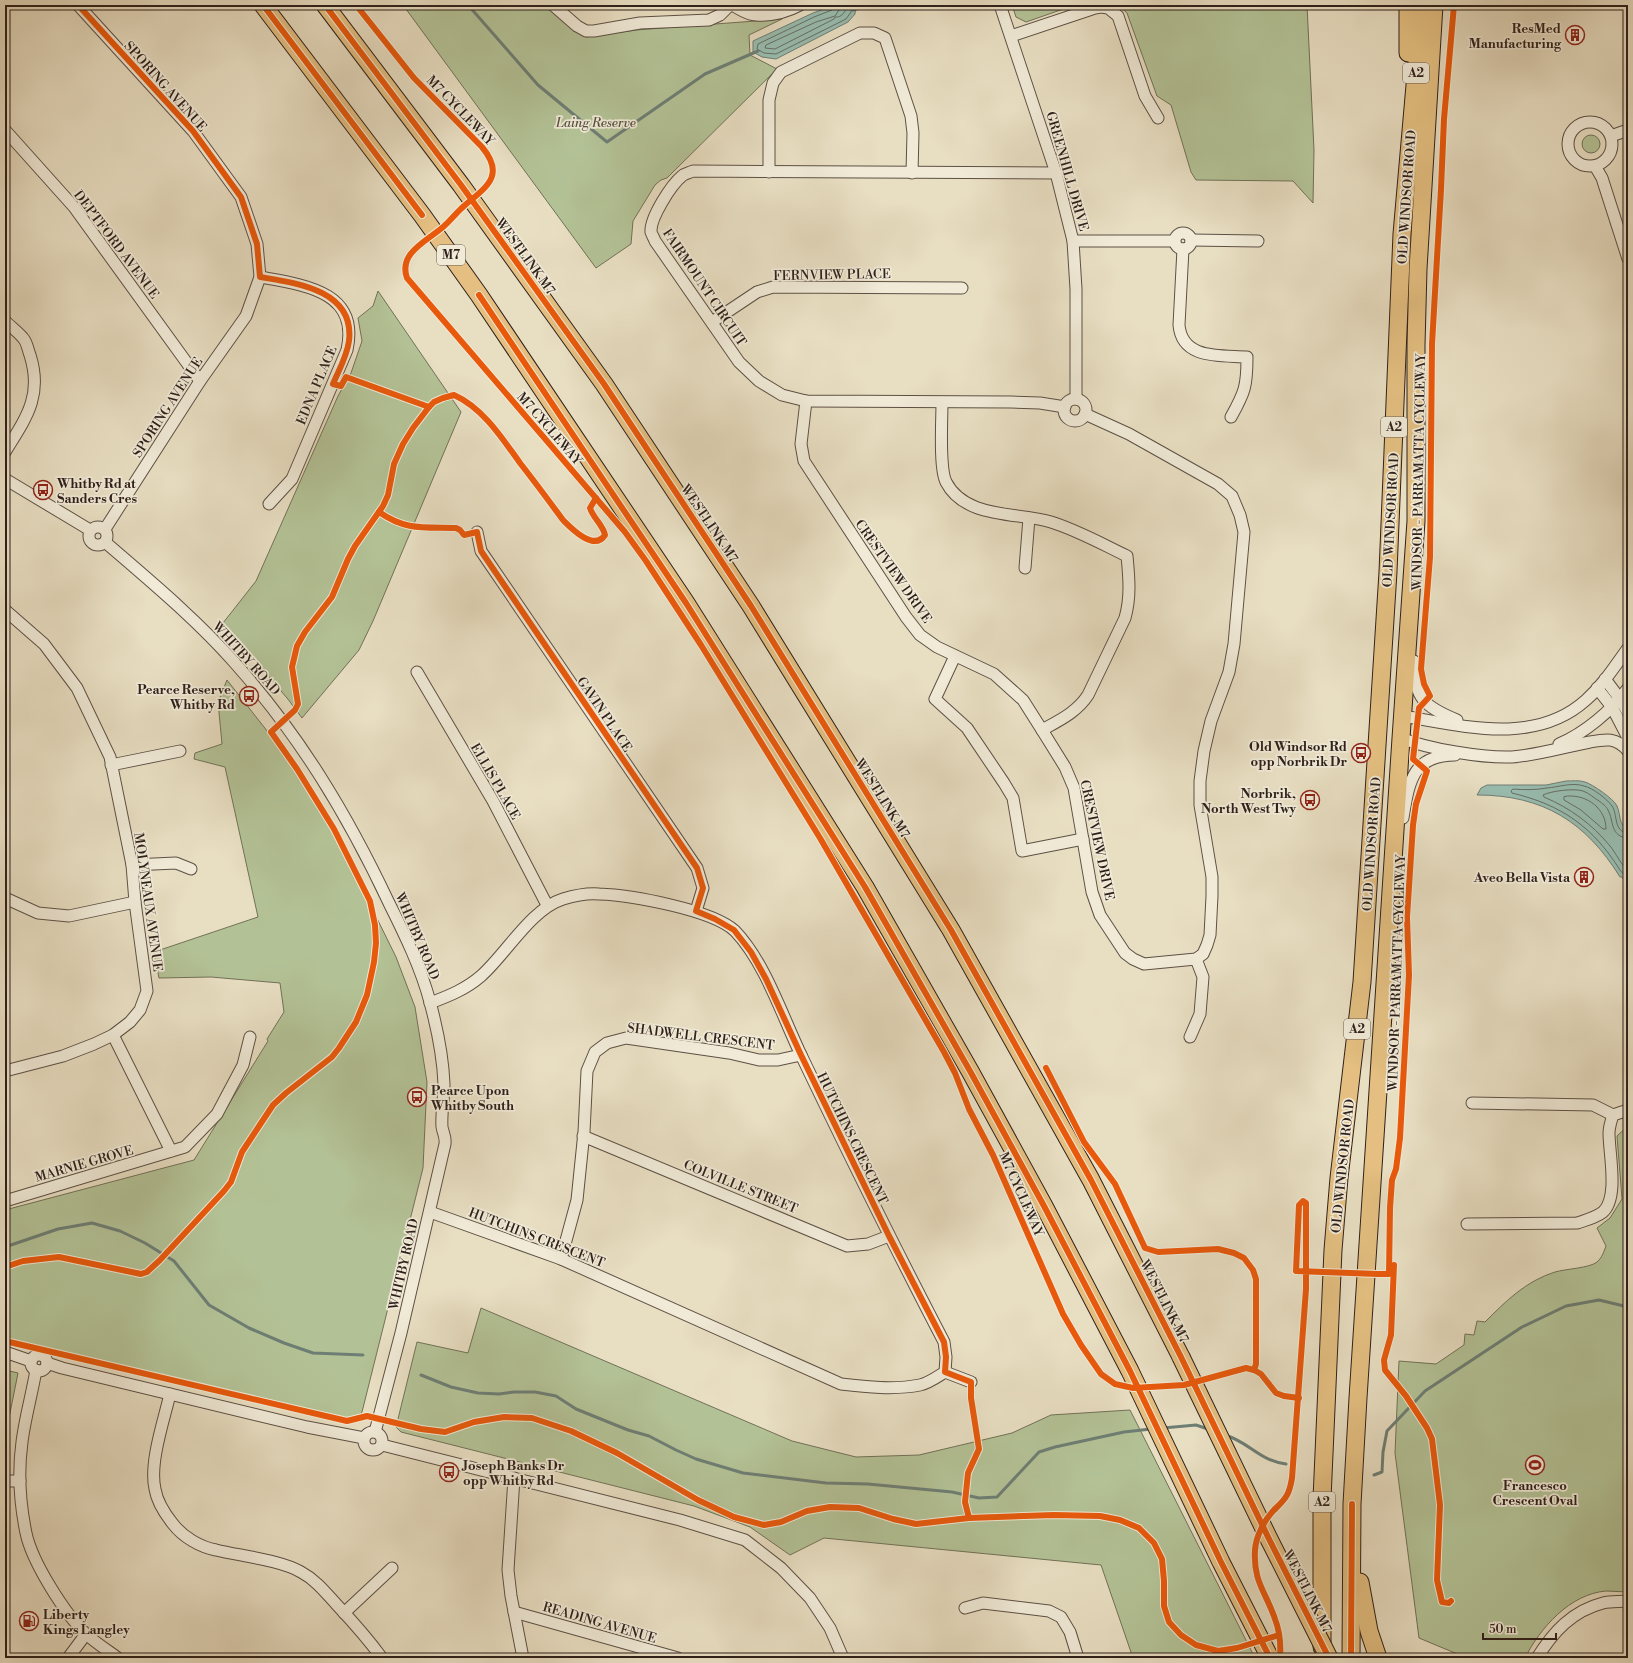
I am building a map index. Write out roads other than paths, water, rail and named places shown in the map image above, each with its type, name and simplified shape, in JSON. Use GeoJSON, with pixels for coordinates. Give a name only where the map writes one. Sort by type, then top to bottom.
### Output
{"type":"FeatureCollection","features":[{"type":"Feature","properties":{"kind":"highway","name":"M7"},"geometry":{"type":"LineString","coordinates":[[263,5],[422,215],[479,295],[686,603],[865,887],[989,1104],[1044,1206],[1130,1372],[1221,1562],[1270,1658]]}},
{"type":"Feature","properties":{"kind":"highway","name":"WESTLINK M7"},"geometry":{"type":"LineString","coordinates":[[325,5],[461,185],[604,384],[751,606],[951,930],[1091,1180],[1181,1357],[1269,1539],[1329,1658]]}},
{"type":"Feature","properties":{"kind":"highway"},"geometry":{"type":"LineString","coordinates":[[1408,5],[1409,141]]}},
{"type":"Feature","properties":{"kind":"highway","name":"OLD WINDSOR ROAD"},"geometry":{"type":"LineString","coordinates":[[1322,1658],[1322,1499],[1334,1250],[1339,1178],[1362,982],[1390,548],[1402,234],[1422,5]]}},
{"type":"Feature","properties":{"kind":"highway","name":"OLD WINDSOR ROAD"},"geometry":{"type":"LineString","coordinates":[[1351,1658],[1352,1504],[1416,521],[1416,345],[1418,269],[1434,5]]}},
{"type":"Feature","properties":{"kind":"highway"},"geometry":{"type":"LineString","coordinates":[[1427,133],[1437,66],[1442,5]]}},
{"type":"Feature","properties":{"kind":"highway"},"geometry":{"type":"LineString","coordinates":[[1379,712],[1403,716]]}},
{"type":"Feature","properties":{"kind":"highway"},"geometry":{"type":"LineString","coordinates":[[1379,712],[1390,730],[1401,738]]}},
{"type":"Feature","properties":{"kind":"highway"},"geometry":{"type":"LineString","coordinates":[[1352,1504],[1362,1599],[1369,1631],[1378,1658]]}},
{"type":"Feature","properties":{"kind":"street","name":"SPORING AVENUE"},"geometry":{"type":"LineString","coordinates":[[78,5],[193,131],[241,197],[257,244],[260,277],[246,316],[200,381],[104,529]]}},
{"type":"Feature","properties":{"kind":"street"},"geometry":{"type":"LineString","coordinates":[[554,5],[577,26],[586,31],[640,23],[709,20],[720,15],[731,5],[744,12],[756,15],[788,11],[800,5]]}},
{"type":"Feature","properties":{"kind":"street","name":"GREENHILL DRIVE"},"geometry":{"type":"LineString","coordinates":[[1000,5],[1056,173],[1073,241],[1076,290],[1076,399]]}},
{"type":"Feature","properties":{"kind":"street"},"geometry":{"type":"LineString","coordinates":[[1011,36],[1095,8],[1101,7],[1113,11],[1118,16],[1121,23],[1145,96],[1158,118]]}},
{"type":"Feature","properties":{"kind":"street"},"geometry":{"type":"LineString","coordinates":[[769,172],[769,100],[773,83],[781,72],[860,32],[874,33],[885,38],[911,116],[913,133],[912,173]]}},
{"type":"Feature","properties":{"kind":"street"},"geometry":{"type":"LineString","coordinates":[[1589,122],[1602,126],[1610,136],[1612,144],[1611,151],[1606,160],[1595,166],[1587,166],[1577,162],[1572,157],[1567,144],[1569,137],[1577,126],[1589,122]]}},
{"type":"Feature","properties":{"kind":"street","name":"DEPTFORD AVENUE"},"geometry":{"type":"LineString","coordinates":[[5,130],[74,207],[200,381]]}},
{"type":"Feature","properties":{"kind":"street"},"geometry":{"type":"LineString","coordinates":[[1610,136],[1628,130]]}},
{"type":"Feature","properties":{"kind":"street"},"geometry":{"type":"LineString","coordinates":[[1595,166],[1602,178],[1628,259]]}},
{"type":"Feature","properties":{"kind":"street","name":"FAIRMOUNT CIRCUIT"},"geometry":{"type":"LineString","coordinates":[[1056,173],[693,171],[683,175],[674,183],[657,213],[651,233],[738,362],[759,381],[782,395],[806,401],[942,403],[1011,402],[1040,403],[1065,407]]}},
{"type":"Feature","properties":{"kind":"street"},"geometry":{"type":"LineString","coordinates":[[1180,232],[1188,234],[1191,240],[1189,246],[1183,249],[1177,247],[1174,241],[1180,232]]}},
{"type":"Feature","properties":{"kind":"street"},"geometry":{"type":"LineString","coordinates":[[1191,240],[1258,241]]}},
{"type":"Feature","properties":{"kind":"street"},"geometry":{"type":"LineString","coordinates":[[1073,241],[1174,241]]}},
{"type":"Feature","properties":{"kind":"street"},"geometry":{"type":"LineString","coordinates":[[1183,249],[1179,325],[1180,333],[1184,342],[1190,348],[1200,352],[1247,357],[1247,380],[1245,389],[1231,417]]}},
{"type":"Feature","properties":{"kind":"street","name":"EDNA PLACE"},"geometry":{"type":"LineString","coordinates":[[260,277],[304,285],[330,297],[346,315],[350,331],[347,350],[292,479],[269,504]]}},
{"type":"Feature","properties":{"kind":"street","name":"FERNVIEW PLACE"},"geometry":{"type":"LineString","coordinates":[[712,322],[757,292],[773,287],[962,288]]}},
{"type":"Feature","properties":{"kind":"street"},"geometry":{"type":"LineString","coordinates":[[5,321],[24,339],[34,369],[35,385],[32,401],[26,418],[5,452]]}},
{"type":"Feature","properties":{"kind":"street"},"geometry":{"type":"LineString","coordinates":[[1076,399],[1084,404],[1085,414],[1080,419],[1074,420],[1067,417],[1065,414],[1065,407],[1069,401],[1076,399]]}},
{"type":"Feature","properties":{"kind":"street","name":"CRESTVIEW DRIVE"},"geometry":{"type":"LineString","coordinates":[[806,401],[801,444],[804,461],[906,617],[920,635],[937,647],[994,674],[1009,686],[1023,700],[1065,767],[1074,788],[1092,892],[1100,915],[1112,936],[1125,953],[1144,964],[1196,959]]}},
{"type":"Feature","properties":{"kind":"street"},"geometry":{"type":"LineString","coordinates":[[942,403],[943,467],[946,481],[954,493],[967,503],[983,510],[1051,522],[1127,556],[1130,595],[1129,606],[1125,618],[1088,695],[1083,703],[1071,714],[1042,730]]}},
{"type":"Feature","properties":{"kind":"street"},"geometry":{"type":"LineString","coordinates":[[1085,414],[1129,434],[1218,484],[1232,496],[1240,515],[1244,532],[1234,644],[1229,672],[1211,720],[1204,751],[1200,781],[1200,805],[1212,877],[1212,896],[1210,935],[1203,954],[1196,959],[1203,976],[1200,1014],[1190,1037]]}},
{"type":"Feature","properties":{"kind":"street"},"geometry":{"type":"LineString","coordinates":[[5,480],[90,530]]}},
{"type":"Feature","properties":{"kind":"street"},"geometry":{"type":"LineString","coordinates":[[1025,568],[1028,518]]}},
{"type":"Feature","properties":{"kind":"street"},"geometry":{"type":"LineString","coordinates":[[1416,521],[1414,675],[1416,686],[1424,702],[1434,709],[1457,720],[1481,728]]}},
{"type":"Feature","properties":{"kind":"street"},"geometry":{"type":"LineString","coordinates":[[96,526],[104,529],[107,534],[104,542],[100,545],[92,543],[88,538],[90,530],[96,526]]}},
{"type":"Feature","properties":{"kind":"street","name":"GAVIN PLACE"},"geometry":{"type":"LineString","coordinates":[[477,532],[481,551],[697,868],[703,888],[696,911]]}},
{"type":"Feature","properties":{"kind":"street","name":"WHITBY ROAD"},"geometry":{"type":"LineString","coordinates":[[104,542],[202,628],[252,683],[289,729],[329,788],[363,847],[414,956],[430,1002],[440,1047],[444,1084],[442,1126],[446,1137],[401,1333],[375,1432]]}},
{"type":"Feature","properties":{"kind":"street","name":"MOLYNEAUX AVENUE"},"geometry":{"type":"LineString","coordinates":[[5,610],[44,644],[77,688],[101,737],[111,765],[132,865],[135,902],[147,991],[140,1010],[130,1022],[113,1035],[63,1056],[5,1071]]}},
{"type":"Feature","properties":{"kind":"street"},"geometry":{"type":"LineString","coordinates":[[1403,716],[1481,728],[1512,729],[1543,723],[1567,714],[1586,700],[1605,679],[1628,648]]}},
{"type":"Feature","properties":{"kind":"street"},"geometry":{"type":"LineString","coordinates":[[955,656],[935,699],[967,728],[1013,798],[1022,851],[1083,839]]}},
{"type":"Feature","properties":{"kind":"street","name":"ELLIS PLACE"},"geometry":{"type":"LineString","coordinates":[[417,672],[493,801],[547,906]]}},
{"type":"Feature","properties":{"kind":"street"},"geometry":{"type":"LineString","coordinates":[[1605,679],[1620,699],[1628,713]]}},
{"type":"Feature","properties":{"kind":"street"},"geometry":{"type":"LineString","coordinates":[[1597,688],[1612,707],[1628,738]]}},
{"type":"Feature","properties":{"kind":"street"},"geometry":{"type":"LineString","coordinates":[[1542,752],[1567,741],[1583,731],[1612,707],[1628,688]]}},
{"type":"Feature","properties":{"kind":"street"},"geometry":{"type":"LineString","coordinates":[[1401,738],[1422,745],[1478,755]]}},
{"type":"Feature","properties":{"kind":"street"},"geometry":{"type":"LineString","coordinates":[[1392,875],[1408,794],[1413,777],[1417,770],[1429,759],[1436,757],[1478,755],[1512,756],[1542,752],[1601,740],[1618,741],[1628,751]]}},
{"type":"Feature","properties":{"kind":"street"},"geometry":{"type":"LineString","coordinates":[[111,765],[180,751]]}},
{"type":"Feature","properties":{"kind":"street"},"geometry":{"type":"LineString","coordinates":[[132,865],[176,863],[191,869]]}},
{"type":"Feature","properties":{"kind":"street","name":"HUTCHINS CRESCENT"},"geometry":{"type":"LineString","coordinates":[[430,1002],[457,992],[482,976],[547,906],[564,898],[597,894],[621,896],[696,911],[715,919],[734,930],[751,952],[766,979],[801,1055],[889,1236],[944,1342],[946,1357],[945,1372],[920,1385],[876,1388],[841,1384],[561,1259],[430,1212]]}},
{"type":"Feature","properties":{"kind":"street"},"geometry":{"type":"LineString","coordinates":[[5,898],[38,913],[69,916],[135,902]]}},
{"type":"Feature","properties":{"kind":"street"},"geometry":{"type":"LineString","coordinates":[[113,1035],[171,1151]]}},
{"type":"Feature","properties":{"kind":"street","name":"MARNIE GROVE"},"geometry":{"type":"LineString","coordinates":[[5,1201],[185,1147],[217,1114],[243,1066],[250,1037]]}},
{"type":"Feature","properties":{"kind":"street","name":"SHADWELL CRESCENT"},"geometry":{"type":"LineString","coordinates":[[561,1259],[577,1200],[587,1071],[596,1052],[607,1043],[626,1038],[729,1053],[759,1060],[778,1060],[801,1055]]}},
{"type":"Feature","properties":{"kind":"street"},"geometry":{"type":"LineString","coordinates":[[1472,1103],[1593,1105],[1612,1115],[1628,1110]]}},
{"type":"Feature","properties":{"kind":"street"},"geometry":{"type":"LineString","coordinates":[[1467,1224],[1577,1223],[1594,1218],[1604,1211],[1610,1200],[1612,1188],[1609,1132],[1612,1115]]}},
{"type":"Feature","properties":{"kind":"street","name":"COLVILLE STREET"},"geometry":{"type":"LineString","coordinates":[[583,1136],[848,1246],[868,1244],[889,1236]]}},
{"type":"Feature","properties":{"kind":"street"},"geometry":{"type":"LineString","coordinates":[[5,1352],[42,1370],[46,1363],[307,1427],[364,1438]]}},
{"type":"Feature","properties":{"kind":"street"},"geometry":{"type":"LineString","coordinates":[[34,1365],[22,1443],[20,1481],[26,1534],[40,1568],[55,1594],[86,1634],[118,1658]]}},
{"type":"Feature","properties":{"kind":"street"},"geometry":{"type":"LineString","coordinates":[[945,1372],[972,1382]]}},
{"type":"Feature","properties":{"kind":"street"},"geometry":{"type":"LineString","coordinates":[[170,1394],[153,1468],[154,1488],[166,1515],[186,1536],[211,1549],[290,1566],[303,1573],[319,1586],[369,1640],[382,1658]]}},
{"type":"Feature","properties":{"kind":"street"},"geometry":{"type":"LineString","coordinates":[[364,1438],[371,1432],[375,1432],[381,1436],[382,1445]]}},
{"type":"Feature","properties":{"kind":"street"},"geometry":{"type":"LineString","coordinates":[[364,1438],[365,1446],[370,1450],[377,1450],[382,1445]]}},
{"type":"Feature","properties":{"kind":"street"},"geometry":{"type":"LineString","coordinates":[[382,1445],[680,1520],[745,1540],[781,1568],[810,1598],[830,1628],[843,1658]]}},
{"type":"Feature","properties":{"kind":"street"},"geometry":{"type":"LineString","coordinates":[[514,1478],[508,1570],[523,1658]]}},
{"type":"Feature","properties":{"kind":"street"},"geometry":{"type":"LineString","coordinates":[[5,1481],[20,1481]]}},
{"type":"Feature","properties":{"kind":"street"},"geometry":{"type":"LineString","coordinates":[[344,1613],[392,1568]]}},
{"type":"Feature","properties":{"kind":"street"},"geometry":{"type":"LineString","coordinates":[[1537,1658],[1547,1642],[1564,1623],[1581,1611],[1604,1602],[1628,1601]]}},
{"type":"Feature","properties":{"kind":"street"},"geometry":{"type":"LineString","coordinates":[[965,1608],[983,1603],[1049,1611],[1061,1617],[1070,1632],[1078,1658]]}},
{"type":"Feature","properties":{"kind":"street","name":"READING AVENUE"},"geometry":{"type":"LineString","coordinates":[[514,1612],[678,1658]]}},
{"type":"Feature","properties":{"kind":"street"},"geometry":{"type":"LineString","coordinates":[[68,1658],[86,1634]]}},
{"type":"Feature","properties":{"kind":"water"},"geometry":{"type":"Polygon","coordinates":[[[835,5],[856,5],[855,14],[848,22],[776,59],[762,57],[753,52],[753,41],[813,13],[835,5]]]}},
{"type":"Feature","properties":{"kind":"water"},"geometry":{"type":"Polygon","coordinates":[[[1566,781],[1580,781],[1588,783],[1607,796],[1617,806],[1621,822],[1628,830],[1628,888],[1625,886],[1626,884],[1622,877],[1620,877],[1593,841],[1560,815],[1542,806],[1522,800],[1501,796],[1477,795],[1481,788],[1487,785],[1546,785],[1566,781]]]}},
{"type":"Feature","properties":{"kind":"waterway"},"geometry":{"type":"LineString","coordinates":[[468,5],[538,85],[607,142],[705,74],[758,51]]}},
{"type":"Feature","properties":{"kind":"waterway"},"geometry":{"type":"LineString","coordinates":[[853,10],[870,5]]}},
{"type":"Feature","properties":{"kind":"waterway"},"geometry":{"type":"LineString","coordinates":[[5,1247],[58,1229],[92,1223],[120,1231],[145,1243],[174,1261],[209,1305],[249,1328],[284,1343],[313,1353],[363,1355]]}},
{"type":"Feature","properties":{"kind":"waterway"},"geometry":{"type":"LineString","coordinates":[[1374,1475],[1382,1472],[1383,1452],[1387,1431],[1425,1391],[1522,1327],[1566,1306],[1599,1300],[1628,1307]]}},
{"type":"Feature","properties":{"kind":"waterway"},"geometry":{"type":"LineString","coordinates":[[421,1375],[451,1387],[478,1393],[499,1394],[535,1392],[556,1396],[576,1409],[628,1430],[649,1436],[696,1459],[743,1473],[826,1483],[868,1484],[952,1492],[979,1498],[997,1497],[1039,1452],[1055,1447],[1124,1432],[1151,1429]]}},
{"type":"Feature","properties":{"kind":"waterway"},"geometry":{"type":"LineString","coordinates":[[1163,1428],[1196,1425],[1208,1429]]}},
{"type":"Feature","properties":{"kind":"waterway"},"geometry":{"type":"LineString","coordinates":[[1225,1435],[1241,1442],[1269,1459],[1286,1464]]}},
{"type":"Feature","properties":{"kind":"place","name":"ResMed Manufacturing"},"geometry":{"type":"Point","coordinates":[1575,35]}},
{"type":"Feature","properties":{"kind":"place","name":"Whitby Rd at Sanders Cres"},"geometry":{"type":"Point","coordinates":[43,490]}},
{"type":"Feature","properties":{"kind":"place","name":"Pearce Reserve, Whitby Rd"},"geometry":{"type":"Point","coordinates":[249,696]}},
{"type":"Feature","properties":{"kind":"place","name":"Old Windsor Rd opp Norbrik Dr"},"geometry":{"type":"Point","coordinates":[1361,753]}},
{"type":"Feature","properties":{"kind":"place","name":"Norbrik, North West Twy"},"geometry":{"type":"Point","coordinates":[1310,800]}},
{"type":"Feature","properties":{"kind":"place","name":"Aveo Bella Vista"},"geometry":{"type":"Point","coordinates":[1584,877]}},
{"type":"Feature","properties":{"kind":"place","name":"Pearce Upon Whitby South"},"geometry":{"type":"Point","coordinates":[417,1097]}},
{"type":"Feature","properties":{"kind":"place","name":"Francesco Crescent Oval"},"geometry":{"type":"Point","coordinates":[1535,1465]}},
{"type":"Feature","properties":{"kind":"place","name":"Joseph Banks Dr opp Whitby Rd"},"geometry":{"type":"Point","coordinates":[449,1472]}},
{"type":"Feature","properties":{"kind":"place","name":"Liberty Kings Langley"},"geometry":{"type":"Point","coordinates":[29,1621]}},
{"type":"Feature","properties":{"kind":"park label","name":"Laing Reserve"},"geometry":{"type":"Point","coordinates":[596,122]}}]}
